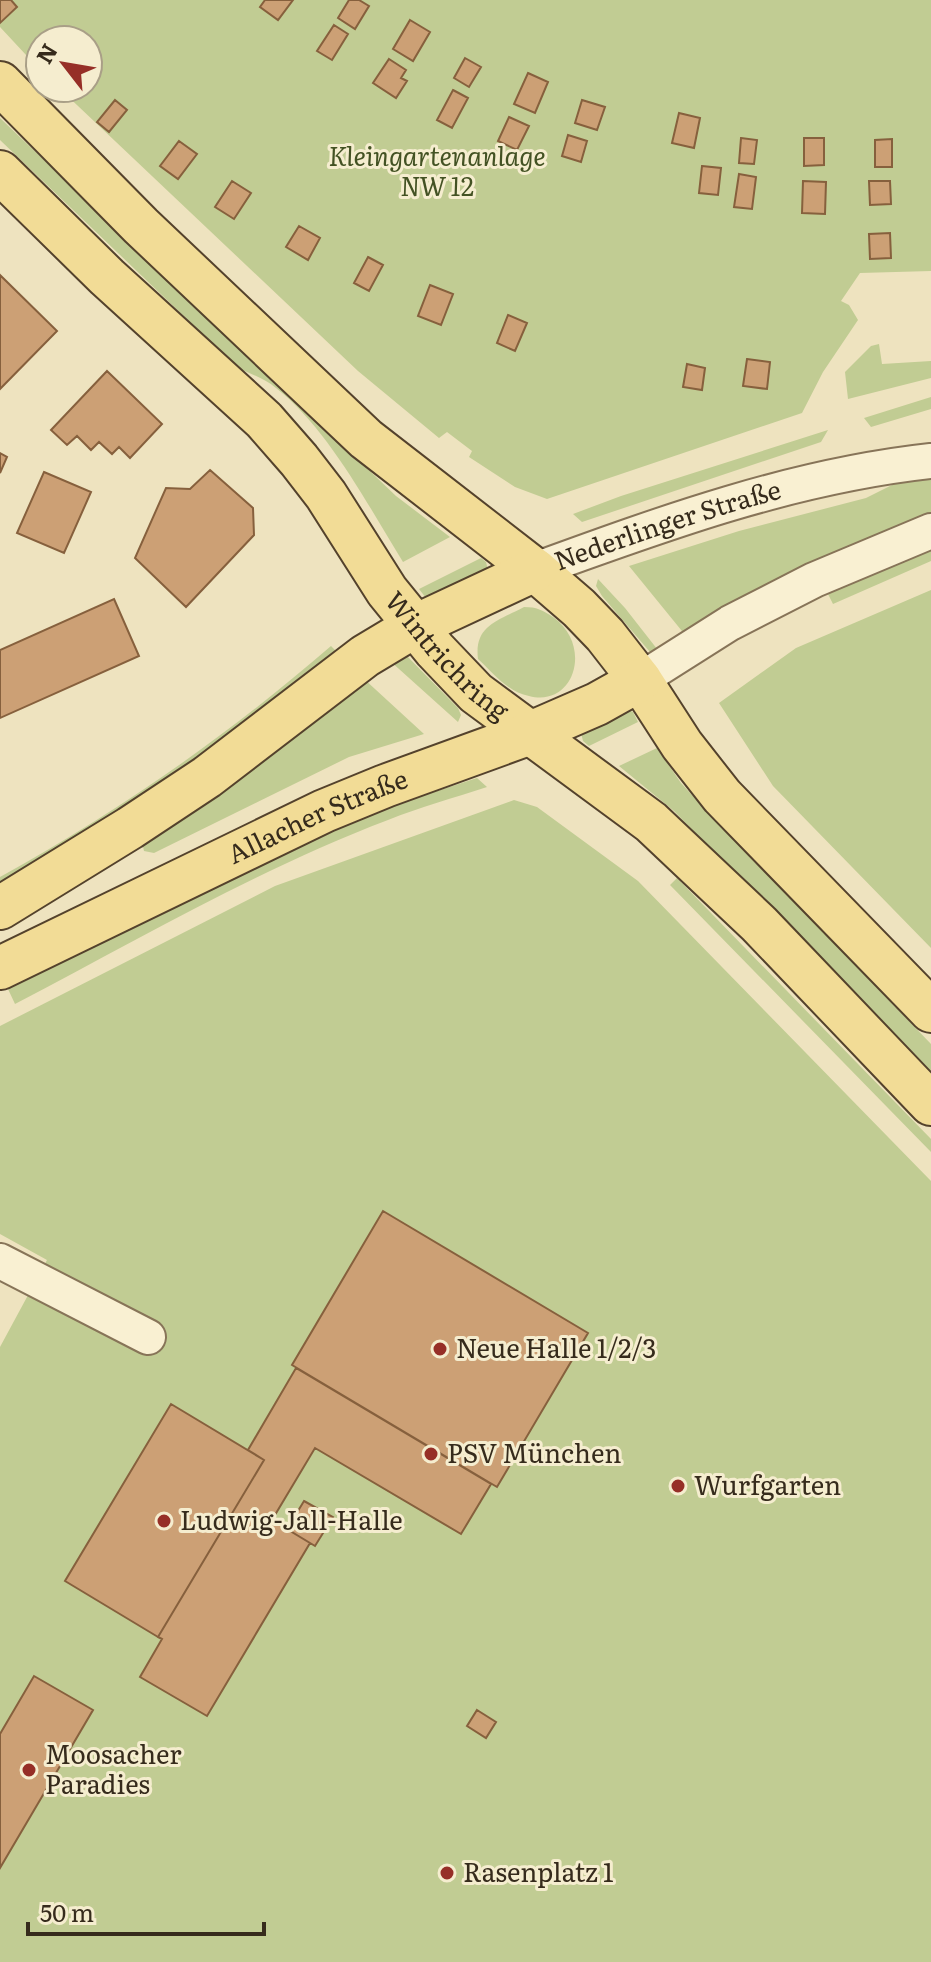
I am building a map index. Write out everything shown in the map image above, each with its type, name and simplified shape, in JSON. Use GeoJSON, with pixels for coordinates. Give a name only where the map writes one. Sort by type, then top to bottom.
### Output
{"type":"FeatureCollection","features":[{"type":"Feature","properties":{"kind":"main road"},"geometry":{"type":"LineString","coordinates":[[0,83],[141,226],[366,439],[535,570],[579,608],[640,680],[682,745],[722,796],[931,1011]]}},
{"type":"Feature","properties":{"kind":"main road","name":"Wintrichring"},"geometry":{"type":"LineString","coordinates":[[0,172],[107,277],[264,420],[326,495],[372,570],[415,626],[476,693],[651,822],[759,924],[931,1104]]}},
{"type":"Feature","properties":{"kind":"main road","name":"Nederlinger Straße"},"geometry":{"type":"LineString","coordinates":[[415,626],[535,570]]}},
{"type":"Feature","properties":{"kind":"main road"},"geometry":{"type":"LineString","coordinates":[[0,908],[207,777],[365,656],[415,626]]}},
{"type":"Feature","properties":{"kind":"main road","name":"Allacher Straße"},"geometry":{"type":"LineString","coordinates":[[0,968],[324,811],[528,734],[597,704],[640,680]]}},
{"type":"Feature","properties":{"kind":"street","name":"Nederlinger Straße"},"geometry":{"type":"LineString","coordinates":[[535,570],[677,519],[761,494],[849,472],[931,461]]}},
{"type":"Feature","properties":{"kind":"street"},"geometry":{"type":"LineString","coordinates":[[640,680],[730,623],[786,594],[931,531]]}},
{"type":"Feature","properties":{"kind":"street"},"geometry":{"type":"LineString","coordinates":[[0,1261],[148,1337]]}},
{"type":"Feature","properties":{"kind":"green space","name":"Kleingartenanlage NW 12"},"geometry":{"type":"Polygon","coordinates":[[[0,0],[931,0],[931,271],[860,273],[841,301],[849,305],[858,320],[823,372],[802,413],[547,499],[515,487],[469,457],[472,451],[447,432],[439,438],[358,371],[76,104],[104,104],[104,24],[24,24],[24,53],[0,27],[0,0]]]}},
{"type":"Feature","properties":{"kind":"green space"},"geometry":{"type":"Polygon","coordinates":[[[0,118],[396,496],[450,537],[403,562],[346,469],[295,404],[272,385],[238,368],[0,140],[0,118]]]}},
{"type":"Feature","properties":{"kind":"green space"},"geometry":{"type":"Polygon","coordinates":[[[879,344],[882,364],[931,361],[931,378],[848,399],[845,372],[871,346],[879,344]]]}},
{"type":"Feature","properties":{"kind":"green space"},"geometry":{"type":"Polygon","coordinates":[[[931,397],[931,409],[871,427],[864,418],[931,397]]]}},
{"type":"Feature","properties":{"kind":"green space"},"geometry":{"type":"Polygon","coordinates":[[[828,430],[821,442],[582,522],[573,514],[621,496],[828,430]]]}},
{"type":"Feature","properties":{"kind":"green space"},"geometry":{"type":"Polygon","coordinates":[[[931,478],[931,518],[686,636],[629,566],[739,531],[866,498],[898,482],[931,478]]]}},
{"type":"Feature","properties":{"kind":"green space"},"geometry":{"type":"Polygon","coordinates":[[[931,547],[931,561],[833,604],[827,592],[931,547]]]}},
{"type":"Feature","properties":{"kind":"green space"},"geometry":{"type":"Polygon","coordinates":[[[481,558],[488,570],[426,598],[419,589],[481,558]]]}},
{"type":"Feature","properties":{"kind":"green space"},"geometry":{"type":"Polygon","coordinates":[[[598,579],[661,654],[650,652],[602,596],[596,586],[598,579]]]}},
{"type":"Feature","properties":{"kind":"green space"},"geometry":{"type":"Polygon","coordinates":[[[931,590],[931,948],[773,786],[719,703],[796,648],[931,590]]]}},
{"type":"Feature","properties":{"kind":"green space"},"geometry":{"type":"Polygon","coordinates":[[[524,607],[539,609],[553,617],[573,643],[573,672],[558,693],[545,697],[521,694],[501,681],[478,659],[480,638],[484,631],[524,607]]]}},
{"type":"Feature","properties":{"kind":"green space"},"geometry":{"type":"Polygon","coordinates":[[[331,646],[340,655],[231,740],[0,888],[0,877],[45,852],[172,770],[252,711],[331,646]]]}},
{"type":"Feature","properties":{"kind":"green space"},"geometry":{"type":"Polygon","coordinates":[[[405,654],[458,708],[461,715],[458,722],[389,660],[405,654]]]}},
{"type":"Feature","properties":{"kind":"green space"},"geometry":{"type":"Polygon","coordinates":[[[363,678],[424,734],[349,757],[154,853],[144,851],[142,842],[363,678]]]}},
{"type":"Feature","properties":{"kind":"green space"},"geometry":{"type":"Polygon","coordinates":[[[626,709],[633,712],[638,722],[589,746],[583,741],[581,733],[626,709]]]}},
{"type":"Feature","properties":{"kind":"green space"},"geometry":{"type":"Polygon","coordinates":[[[657,748],[701,805],[931,1044],[931,1075],[674,811],[619,766],[657,748]]]}},
{"type":"Feature","properties":{"kind":"green space"},"geometry":{"type":"Polygon","coordinates":[[[477,778],[487,787],[400,815],[293,860],[15,1004],[8,989],[311,841],[391,806],[477,778]]]}},
{"type":"Feature","properties":{"kind":"green space","name":"PSV München"},"geometry":{"type":"Polygon","coordinates":[[[514,800],[537,807],[638,881],[931,1181],[931,1962],[0,1962],[0,1347],[47,1260],[0,1234],[0,1026],[275,886],[514,800]]]}},
{"type":"Feature","properties":{"kind":"green space"},"geometry":{"type":"Polygon","coordinates":[[[677,878],[931,1139],[931,1152],[670,885],[677,878]]]}},
{"type":"Feature","properties":{"kind":"building"},"geometry":{"type":"Polygon","coordinates":[[[0,0],[11,0],[17,7],[0,23],[0,0]]]}},
{"type":"Feature","properties":{"kind":"building"},"geometry":{"type":"Polygon","coordinates":[[[265,0],[293,0],[278,20],[260,7],[265,0]]]}},
{"type":"Feature","properties":{"kind":"building"},"geometry":{"type":"Polygon","coordinates":[[[349,0],[359,0],[369,6],[355,29],[338,18],[349,0]]]}},
{"type":"Feature","properties":{"kind":"building"},"geometry":{"type":"Polygon","coordinates":[[[410,20],[430,32],[413,61],[393,49],[410,20]]]}},
{"type":"Feature","properties":{"kind":"building"},"geometry":{"type":"Polygon","coordinates":[[[334,25],[348,34],[332,60],[317,51],[334,25]]]}},
{"type":"Feature","properties":{"kind":"building"},"geometry":{"type":"Polygon","coordinates":[[[465,58],[481,67],[469,87],[454,78],[465,58]]]}},
{"type":"Feature","properties":{"kind":"building"},"geometry":{"type":"Polygon","coordinates":[[[389,59],[406,70],[401,78],[407,81],[396,98],[373,83],[389,59]]]}},
{"type":"Feature","properties":{"kind":"building"},"geometry":{"type":"Polygon","coordinates":[[[528,73],[548,82],[535,113],[514,104],[528,73]]]}},
{"type":"Feature","properties":{"kind":"building"},"geometry":{"type":"Polygon","coordinates":[[[453,90],[468,98],[452,128],[437,120],[453,90]]]}},
{"type":"Feature","properties":{"kind":"building"},"geometry":{"type":"Polygon","coordinates":[[[115,100],[127,110],[109,132],[97,122],[115,100]]]}},
{"type":"Feature","properties":{"kind":"building"},"geometry":{"type":"Polygon","coordinates":[[[582,100],[605,107],[597,130],[575,123],[582,100]]]}},
{"type":"Feature","properties":{"kind":"building"},"geometry":{"type":"Polygon","coordinates":[[[679,113],[700,118],[694,148],[672,143],[679,113]]]}},
{"type":"Feature","properties":{"kind":"building"},"geometry":{"type":"Polygon","coordinates":[[[509,117],[529,126],[517,150],[498,141],[509,117]]]}},
{"type":"Feature","properties":{"kind":"building"},"geometry":{"type":"Polygon","coordinates":[[[568,135],[587,141],[581,162],[562,156],[568,135]]]}},
{"type":"Feature","properties":{"kind":"building"},"geometry":{"type":"Polygon","coordinates":[[[741,138],[757,140],[754,164],[739,163],[741,138]]]}},
{"type":"Feature","properties":{"kind":"building"},"geometry":{"type":"Polygon","coordinates":[[[804,138],[824,138],[824,165],[804,166],[804,138]]]}},
{"type":"Feature","properties":{"kind":"building"},"geometry":{"type":"Polygon","coordinates":[[[892,139],[892,167],[875,167],[875,140],[892,139]]]}},
{"type":"Feature","properties":{"kind":"building"},"geometry":{"type":"Polygon","coordinates":[[[179,141],[197,154],[178,179],[160,166],[179,141]]]}},
{"type":"Feature","properties":{"kind":"building"},"geometry":{"type":"Polygon","coordinates":[[[702,166],[721,168],[718,195],[699,193],[702,166]]]}},
{"type":"Feature","properties":{"kind":"building"},"geometry":{"type":"Polygon","coordinates":[[[739,174],[756,177],[752,209],[734,207],[739,174]]]}},
{"type":"Feature","properties":{"kind":"building"},"geometry":{"type":"Polygon","coordinates":[[[232,181],[251,193],[234,219],[215,207],[232,181]]]}},
{"type":"Feature","properties":{"kind":"building"},"geometry":{"type":"Polygon","coordinates":[[[803,181],[826,182],[825,214],[802,213],[803,181]]]}},
{"type":"Feature","properties":{"kind":"building"},"geometry":{"type":"Polygon","coordinates":[[[869,181],[890,181],[891,204],[870,205],[869,181]]]}},
{"type":"Feature","properties":{"kind":"building"},"geometry":{"type":"Polygon","coordinates":[[[299,226],[320,238],[308,260],[286,247],[299,226]]]}},
{"type":"Feature","properties":{"kind":"building"},"geometry":{"type":"Polygon","coordinates":[[[890,233],[891,258],[870,259],[869,234],[890,233]]]}},
{"type":"Feature","properties":{"kind":"building"},"geometry":{"type":"Polygon","coordinates":[[[368,257],[383,265],[369,291],[354,283],[368,257]]]}},
{"type":"Feature","properties":{"kind":"building"},"geometry":{"type":"Polygon","coordinates":[[[0,275],[57,331],[0,389],[0,275]]]}},
{"type":"Feature","properties":{"kind":"building"},"geometry":{"type":"Polygon","coordinates":[[[430,285],[453,294],[441,325],[418,316],[430,285]]]}},
{"type":"Feature","properties":{"kind":"building"},"geometry":{"type":"Polygon","coordinates":[[[508,315],[527,323],[515,351],[497,343],[508,315]]]}},
{"type":"Feature","properties":{"kind":"building"},"geometry":{"type":"Polygon","coordinates":[[[747,359],[770,362],[767,389],[743,386],[747,359]]]}},
{"type":"Feature","properties":{"kind":"building"},"geometry":{"type":"Polygon","coordinates":[[[687,364],[705,368],[702,390],[683,387],[687,364]]]}},
{"type":"Feature","properties":{"kind":"building"},"geometry":{"type":"Polygon","coordinates":[[[107,371],[162,424],[130,458],[119,447],[112,454],[99,442],[91,450],[77,436],[67,445],[51,430],[107,371]]]}},
{"type":"Feature","properties":{"kind":"building"},"geometry":{"type":"Polygon","coordinates":[[[0,453],[7,457],[0,473],[0,453]]]}},
{"type":"Feature","properties":{"kind":"building"},"geometry":{"type":"Polygon","coordinates":[[[210,470],[253,508],[254,535],[186,607],[135,558],[166,488],[190,489],[210,470]]]}},
{"type":"Feature","properties":{"kind":"building"},"geometry":{"type":"Polygon","coordinates":[[[44,472],[91,492],[64,553],[17,533],[44,472]]]}},
{"type":"Feature","properties":{"kind":"building"},"geometry":{"type":"Polygon","coordinates":[[[114,599],[139,656],[0,718],[0,650],[114,599]]]}},
{"type":"Feature","properties":{"kind":"building","name":"Neue Halle 1/2/3"},"geometry":{"type":"Polygon","coordinates":[[[383,1211],[588,1333],[497,1487],[292,1365],[383,1211]]]}},
{"type":"Feature","properties":{"kind":"building"},"geometry":{"type":"Polygon","coordinates":[[[296,1368],[491,1484],[461,1534],[315,1448],[272,1520],[310,1543],[207,1716],[140,1677],[162,1639],[158,1637],[264,1460],[248,1450],[296,1368]]]}},
{"type":"Feature","properties":{"kind":"building","name":"Ludwig-Jall-Halle"},"geometry":{"type":"Polygon","coordinates":[[[171,1404],[264,1460],[158,1637],[65,1581],[171,1404]]]}},
{"type":"Feature","properties":{"kind":"building"},"geometry":{"type":"Polygon","coordinates":[[[304,1501],[333,1517],[315,1546],[287,1529],[304,1501]]]}},
{"type":"Feature","properties":{"kind":"building","name":"Moosacher Paradies"},"geometry":{"type":"Polygon","coordinates":[[[34,1676],[93,1710],[0,1868],[0,1734],[34,1676]]]}},
{"type":"Feature","properties":{"kind":"building"},"geometry":{"type":"Polygon","coordinates":[[[477,1710],[496,1722],[486,1738],[467,1726],[477,1710]]]}},
{"type":"Feature","properties":{"kind":"place","name":"Neue Halle 1/2/3"},"geometry":{"type":"Point","coordinates":[440,1349]}},
{"type":"Feature","properties":{"kind":"place","name":"PSV München"},"geometry":{"type":"Point","coordinates":[431,1454]}},
{"type":"Feature","properties":{"kind":"place","name":"Wurfgarten"},"geometry":{"type":"Point","coordinates":[678,1486]}},
{"type":"Feature","properties":{"kind":"place","name":"Ludwig-Jall-Halle"},"geometry":{"type":"Point","coordinates":[164,1521]}},
{"type":"Feature","properties":{"kind":"place","name":"Moosacher Paradies"},"geometry":{"type":"Point","coordinates":[29,1770]}},
{"type":"Feature","properties":{"kind":"place","name":"Rasenplatz 1"},"geometry":{"type":"Point","coordinates":[447,1873]}}]}
